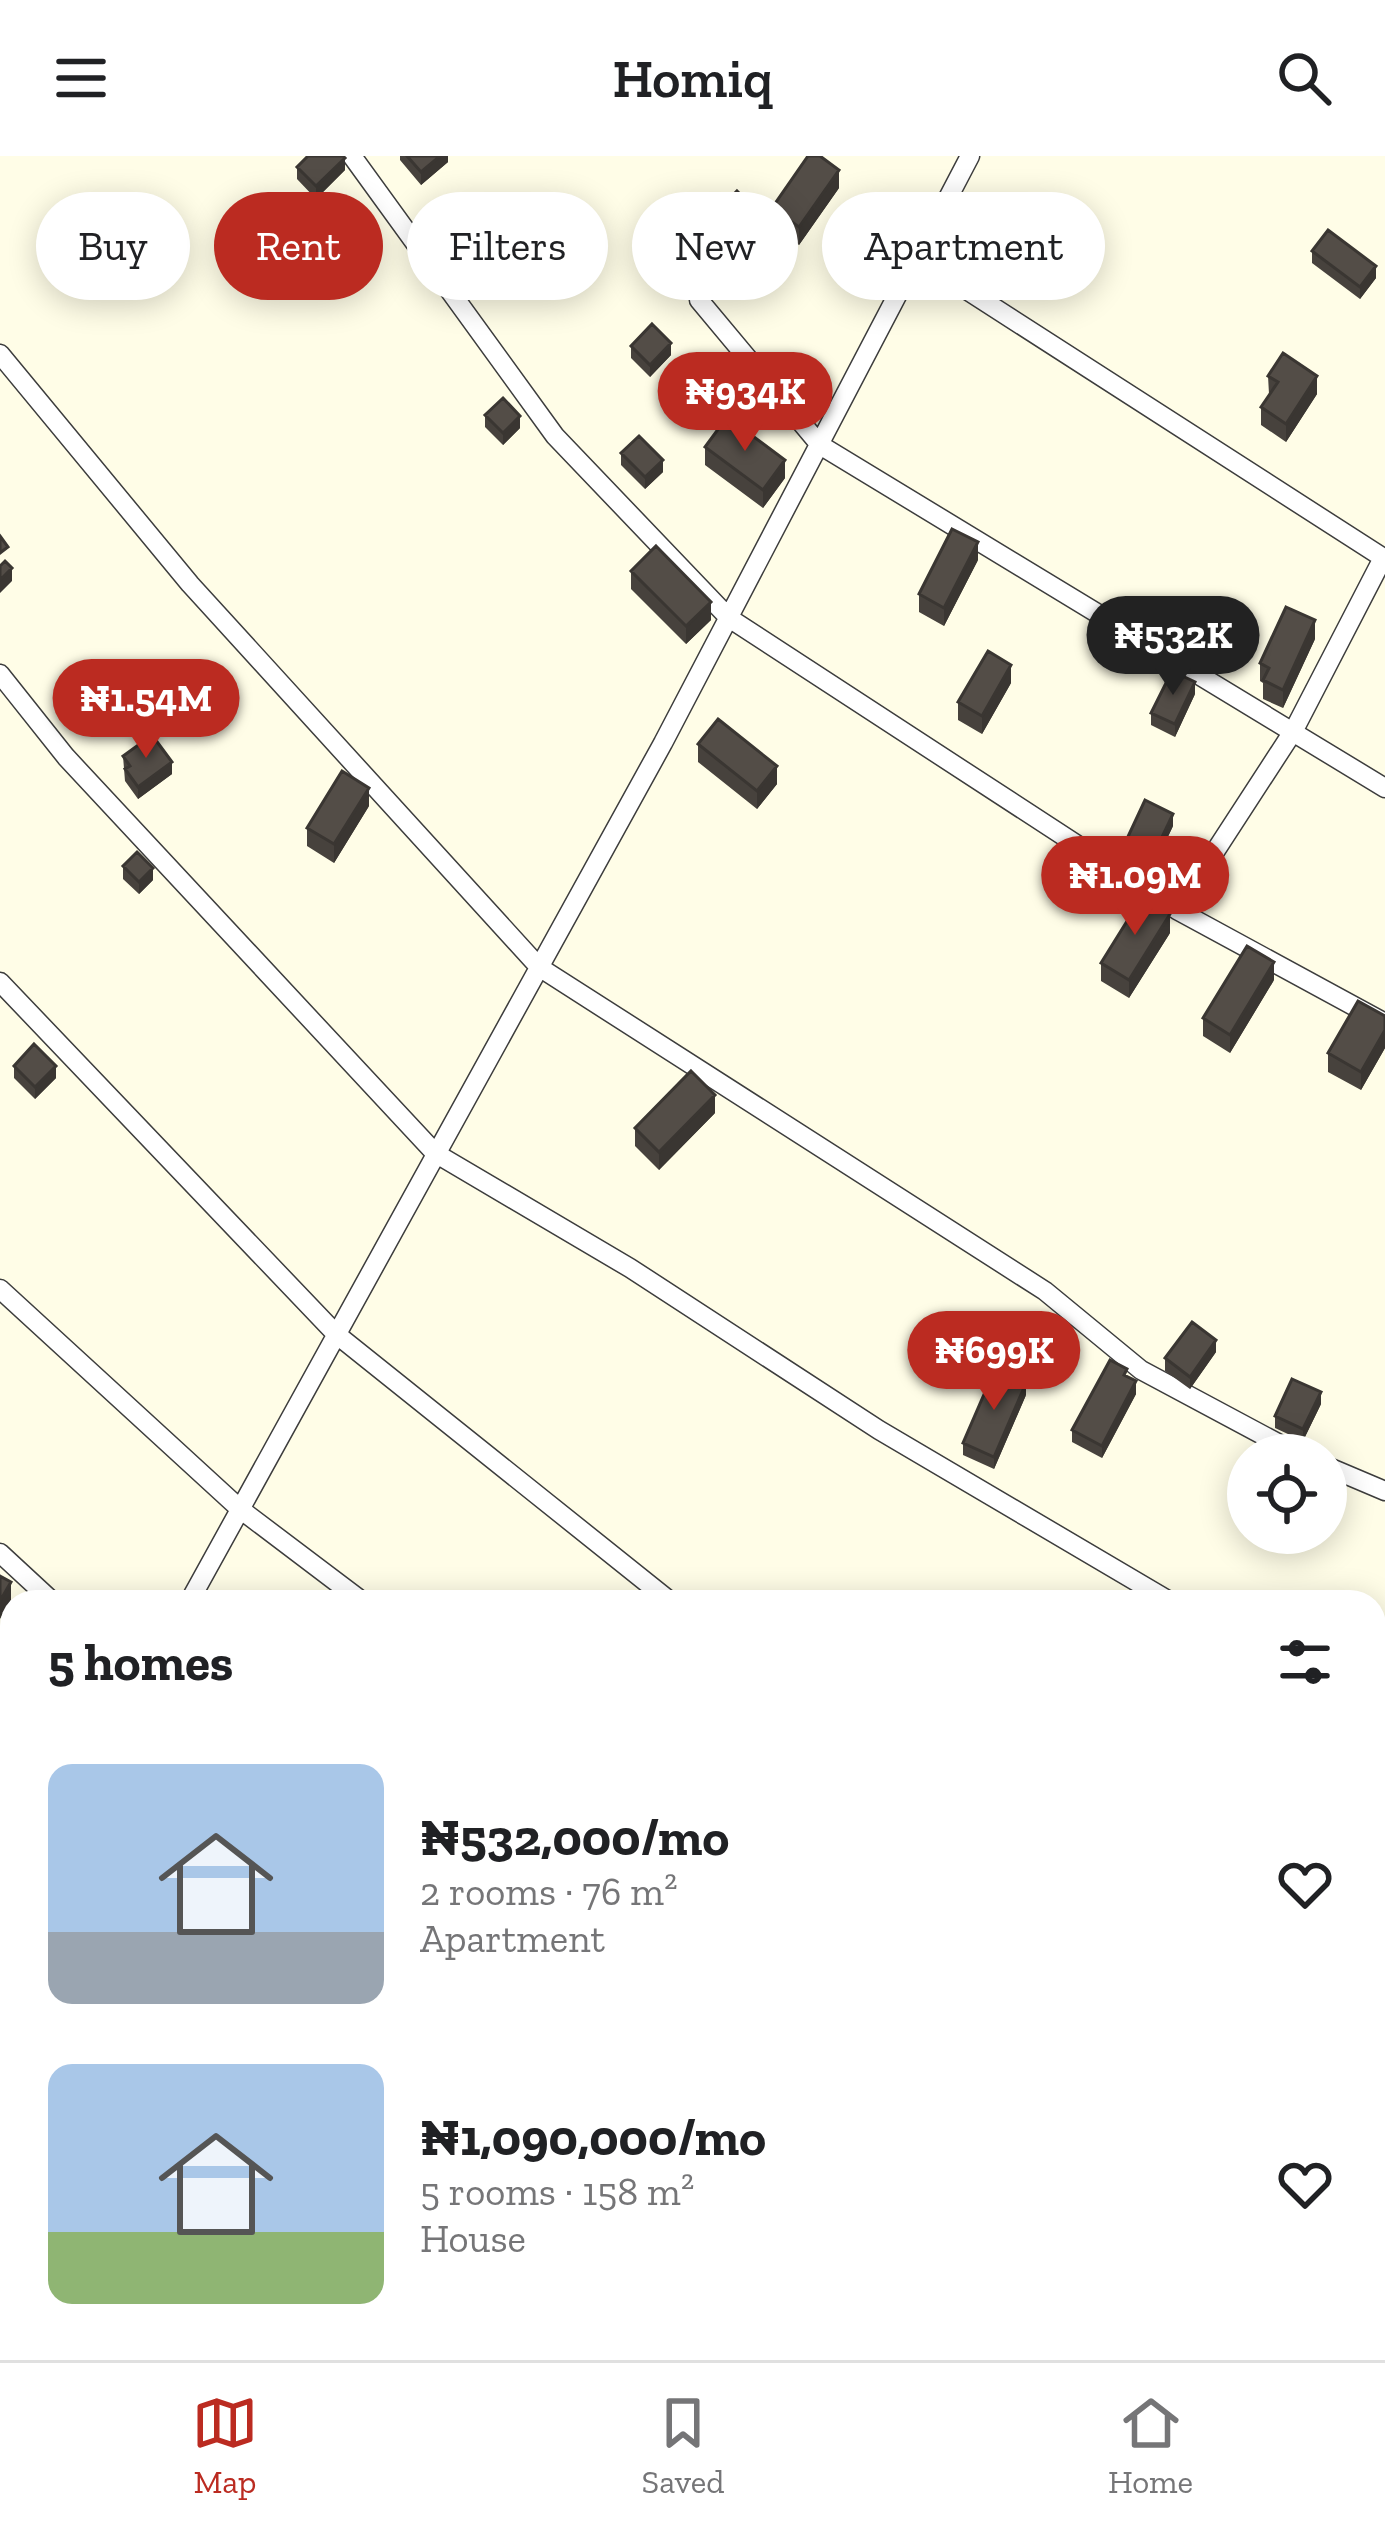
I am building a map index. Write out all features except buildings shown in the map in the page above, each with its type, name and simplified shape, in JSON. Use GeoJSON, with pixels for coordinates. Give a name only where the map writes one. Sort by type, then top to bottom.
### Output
{"type":"FeatureCollection","features":[{"type":"Feature","properties":{"kind":"street"},"geometry":{"type":"LineString","coordinates":[[352,156],[555,436],[729,618],[1177,910],[1385,1023]]}},
{"type":"Feature","properties":{"kind":"street"},"geometry":{"type":"LineString","coordinates":[[951,192],[970,156]]}},
{"type":"Feature","properties":{"kind":"street"},"geometry":{"type":"LineString","coordinates":[[699,300],[820,445],[1385,788]]}},
{"type":"Feature","properties":{"kind":"street"},"geometry":{"type":"LineString","coordinates":[[196,1590],[729,618],[895,300]]}},
{"type":"Feature","properties":{"kind":"street"},"geometry":{"type":"LineString","coordinates":[[982,300],[1384,559],[1294,730],[1177,910]]}},
{"type":"Feature","properties":{"kind":"street"},"geometry":{"type":"LineString","coordinates":[[0,354],[190,584],[539,967],[1046,1292],[1141,1370],[1261,1434]]}},
{"type":"Feature","properties":{"kind":"street"},"geometry":{"type":"LineString","coordinates":[[0,674],[66,757],[435,1153],[630,1268],[878,1430],[1151,1590]]}},
{"type":"Feature","properties":{"kind":"street"},"geometry":{"type":"LineString","coordinates":[[0,982],[336,1334],[656,1590]]}},
{"type":"Feature","properties":{"kind":"street"},"geometry":{"type":"LineString","coordinates":[[0,1289],[240,1509],[347,1590]]}},
{"type":"Feature","properties":{"kind":"street"},"geometry":{"type":"LineString","coordinates":[[1347,1475],[1385,1491]]}},
{"type":"Feature","properties":{"kind":"street"},"geometry":{"type":"LineString","coordinates":[[0,1553],[40,1590]]}}]}
